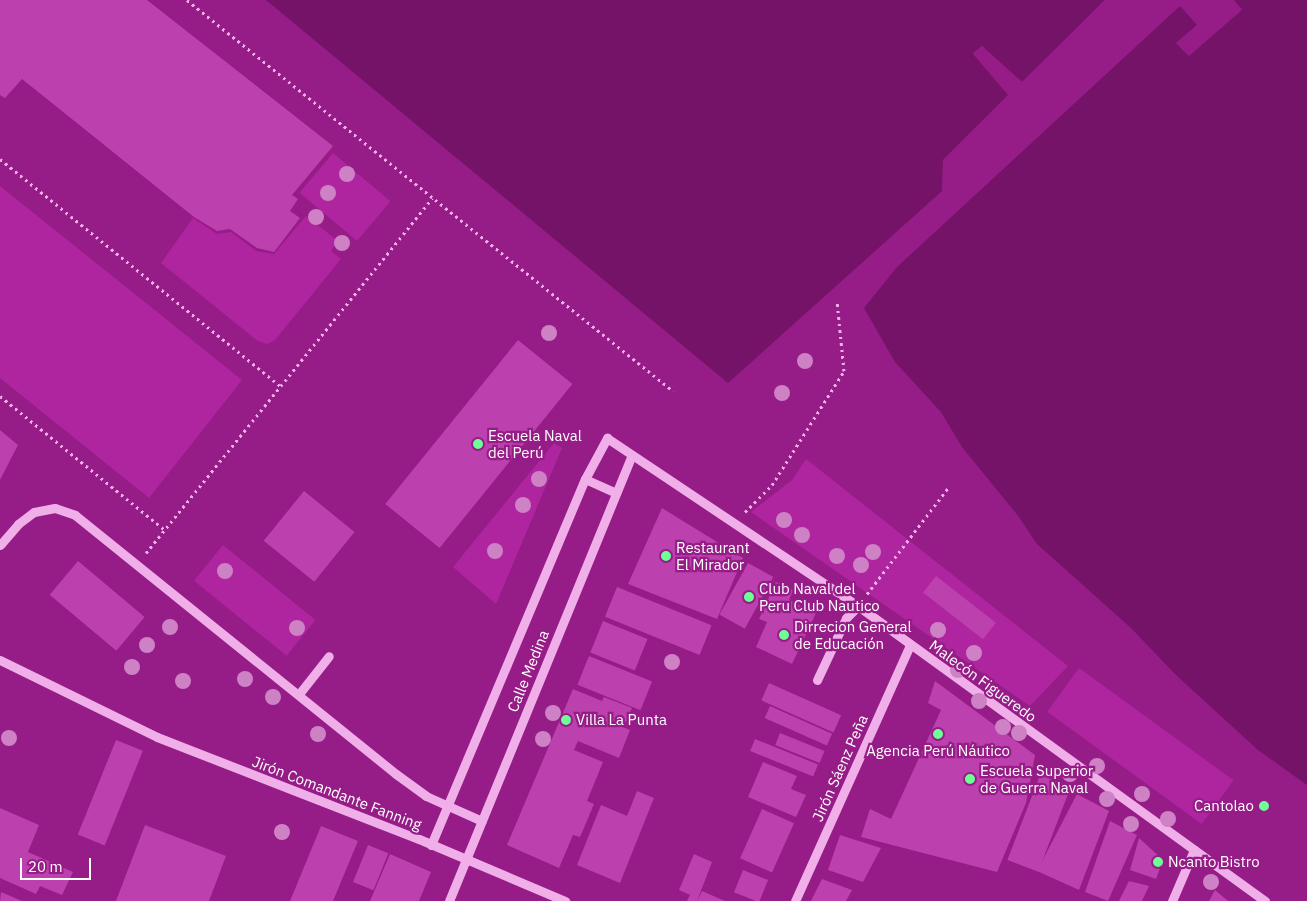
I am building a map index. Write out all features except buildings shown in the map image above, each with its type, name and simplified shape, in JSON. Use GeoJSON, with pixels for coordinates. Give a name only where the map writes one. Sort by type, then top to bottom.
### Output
{"type":"FeatureCollection","features":[{"type":"Feature","properties":{"kind":"street","name":"Malecón Figueredo"},"geometry":{"type":"LineString","coordinates":[[585,479],[607,438],[858,606],[1265,901]]}},
{"type":"Feature","properties":{"kind":"street","name":"Calle Medina"},"geometry":{"type":"LineString","coordinates":[[450,901],[632,455]]}},
{"type":"Feature","properties":{"kind":"street"},"geometry":{"type":"LineString","coordinates":[[431,844],[449,807],[585,479],[616,493]]}},
{"type":"Feature","properties":{"kind":"street"},"geometry":{"type":"LineString","coordinates":[[0,546],[18,524],[34,512],[56,508],[75,514],[138,563],[396,774],[426,796],[482,821]]}},
{"type":"Feature","properties":{"kind":"street"},"geometry":{"type":"LineString","coordinates":[[816,680],[846,618],[858,606]]}},
{"type":"Feature","properties":{"kind":"street","name":"Jirón Sáenz Peña"},"geometry":{"type":"LineString","coordinates":[[795,901],[910,645]]}},
{"type":"Feature","properties":{"kind":"street"},"geometry":{"type":"LineString","coordinates":[[299,694],[329,656]]}},
{"type":"Feature","properties":{"kind":"street","name":"Jirón Comandante Fanning"},"geometry":{"type":"LineString","coordinates":[[0,660],[157,737],[431,844],[565,901]]}},
{"type":"Feature","properties":{"kind":"street"},"geometry":{"type":"LineString","coordinates":[[1172,901],[1194,850]]}},
{"type":"Feature","properties":{"kind":"path"},"geometry":{"type":"LineString","coordinates":[[187,0],[673,391]]}},
{"type":"Feature","properties":{"kind":"path"},"geometry":{"type":"LineString","coordinates":[[0,159],[280,386]]}},
{"type":"Feature","properties":{"kind":"path"},"geometry":{"type":"LineString","coordinates":[[138,563],[432,198]]}},
{"type":"Feature","properties":{"kind":"path"},"geometry":{"type":"LineString","coordinates":[[734,523],[772,484],[844,371],[837,301]]}},
{"type":"Feature","properties":{"kind":"path"},"geometry":{"type":"LineString","coordinates":[[0,396],[165,530]]}},
{"type":"Feature","properties":{"kind":"path"},"geometry":{"type":"LineString","coordinates":[[858,606],[948,488]]}},
{"type":"Feature","properties":{"kind":"shaded area"},"geometry":{"type":"Polygon","coordinates":[[[266,0],[1105,0],[1022,82],[982,46],[973,53],[1009,95],[943,160],[942,191],[728,383],[266,0]]]}},
{"type":"Feature","properties":{"kind":"shaded area"},"geometry":{"type":"Polygon","coordinates":[[[1234,0],[1307,0],[1307,785],[1258,750],[1176,675],[1131,628],[1037,544],[1019,517],[962,447],[941,412],[895,362],[864,308],[897,267],[1180,6],[1197,25],[1176,43],[1189,56],[1242,10],[1234,0]]]}},
{"type":"Feature","properties":{"kind":"shaded area"},"geometry":{"type":"Polygon","coordinates":[[[333,153],[390,201],[357,241],[300,193],[333,153]]]}},
{"type":"Feature","properties":{"kind":"shaded area"},"geometry":{"type":"Polygon","coordinates":[[[0,186],[242,380],[149,498],[0,378],[0,186]]]}},
{"type":"Feature","properties":{"kind":"shaded area"},"geometry":{"type":"Polygon","coordinates":[[[306,216],[338,241],[331,251],[341,259],[275,340],[267,344],[258,341],[161,263],[193,218],[217,234],[231,232],[256,251],[274,254],[306,216]]]}},
{"type":"Feature","properties":{"kind":"shaded area"},"geometry":{"type":"Polygon","coordinates":[[[554,443],[562,448],[496,604],[453,567],[554,443]]]}},
{"type":"Feature","properties":{"kind":"shaded area"},"geometry":{"type":"Polygon","coordinates":[[[806,459],[1068,666],[1030,706],[751,512],[792,480],[806,459]]]}},
{"type":"Feature","properties":{"kind":"shaded area"},"geometry":{"type":"Polygon","coordinates":[[[223,545],[315,620],[287,656],[194,581],[223,545]]]}},
{"type":"Feature","properties":{"kind":"shaded area"},"geometry":{"type":"Polygon","coordinates":[[[1079,668],[1234,780],[1202,824],[1047,712],[1079,668]]]}},
{"type":"Feature","properties":{"kind":"pier"},"geometry":{"type":"Polygon","coordinates":[[[1105,0],[1108,0],[1023,84],[982,49],[976,54],[1011,96],[945,161],[945,188],[942,191],[943,160],[1008,95],[973,54],[982,46],[1022,82],[1105,0]]]}},
{"type":"Feature","properties":{"kind":"pier"},"geometry":{"type":"Polygon","coordinates":[[[1231,0],[1242,9],[1189,56],[1176,43],[1197,25],[1185,11],[1199,25],[1180,44],[1189,53],[1238,9],[1231,0]]]}},
{"type":"Feature","properties":{"kind":"place","name":"Escuela Naval del Perú"},"geometry":{"type":"Point","coordinates":[478,444]}},
{"type":"Feature","properties":{"kind":"place","name":"Restaurant El Mirador"},"geometry":{"type":"Point","coordinates":[666,556]}},
{"type":"Feature","properties":{"kind":"place","name":"Club Naval del Peru Club Nautico"},"geometry":{"type":"Point","coordinates":[749,597]}},
{"type":"Feature","properties":{"kind":"place","name":"Dirrecion General de Educación"},"geometry":{"type":"Point","coordinates":[784,635]}},
{"type":"Feature","properties":{"kind":"place","name":"Villa La Punta"},"geometry":{"type":"Point","coordinates":[566,720]}},
{"type":"Feature","properties":{"kind":"place","name":"Agencia Perú Náutico"},"geometry":{"type":"Point","coordinates":[938,734]}},
{"type":"Feature","properties":{"kind":"place","name":"Escuela Superior de Guerra Naval"},"geometry":{"type":"Point","coordinates":[970,779]}},
{"type":"Feature","properties":{"kind":"place","name":"Cantolao"},"geometry":{"type":"Point","coordinates":[1264,806]}},
{"type":"Feature","properties":{"kind":"place","name":"Ncanto Bistro"},"geometry":{"type":"Point","coordinates":[1158,862]}}]}
